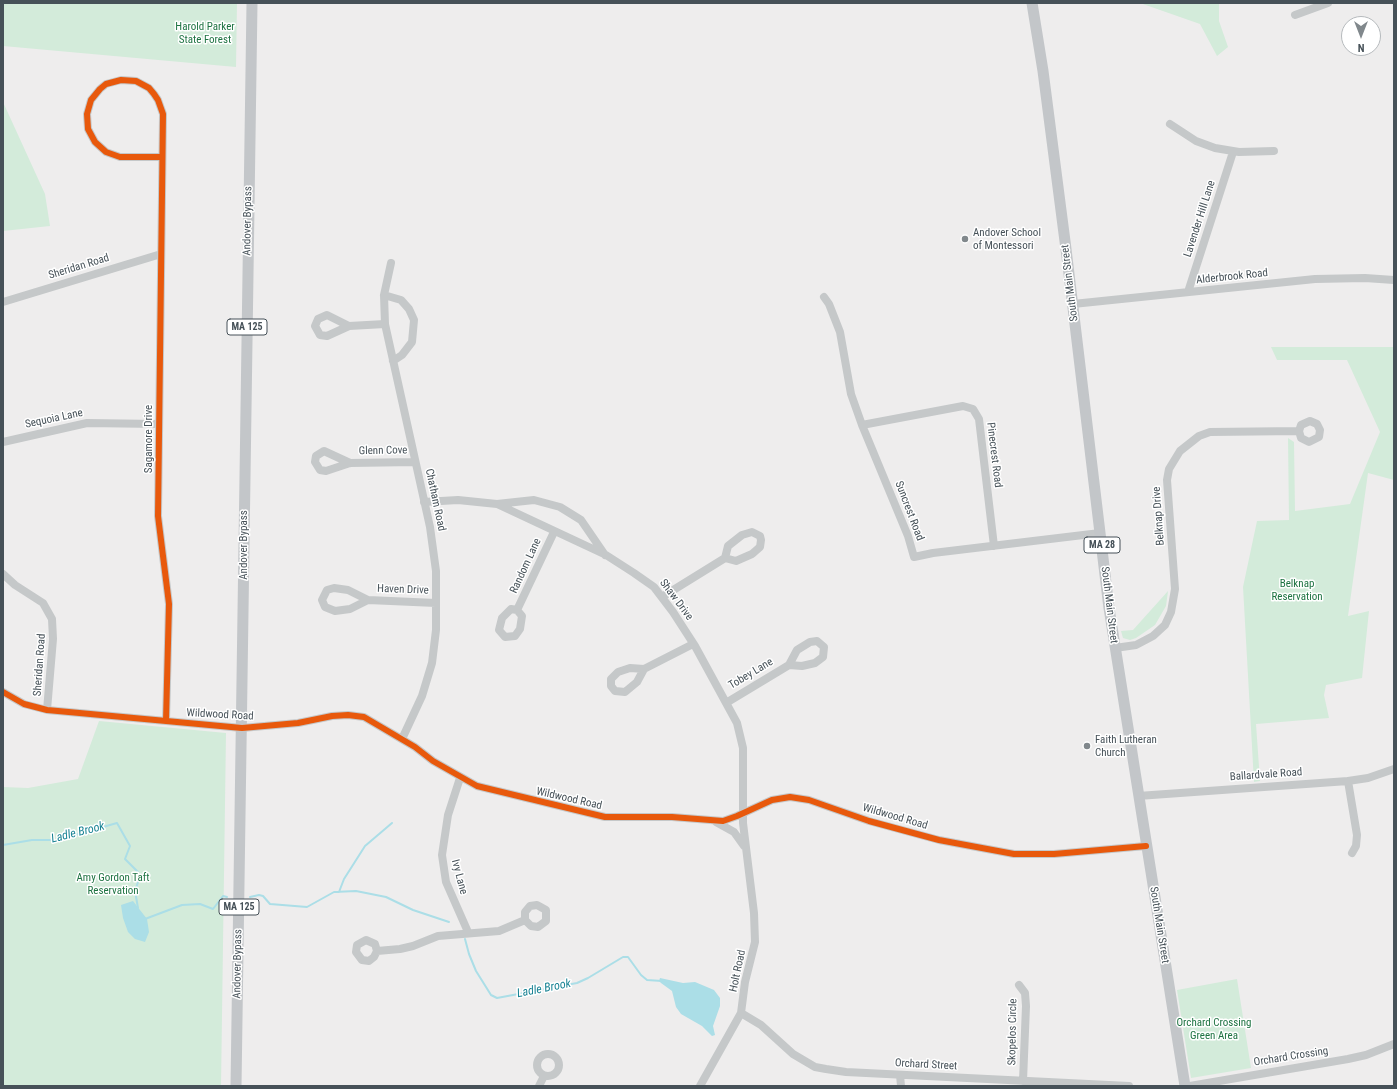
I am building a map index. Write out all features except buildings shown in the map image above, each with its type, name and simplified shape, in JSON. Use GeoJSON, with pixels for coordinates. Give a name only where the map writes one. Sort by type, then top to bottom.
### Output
{"type":"FeatureCollection","features":[{"type":"Feature","properties":{"kind":"main road","name":"Andover Bypass"},"geometry":{"type":"LineString","coordinates":[[236,1086],[252,3]]}},
{"type":"Feature","properties":{"kind":"main road","name":"South Main Street"},"geometry":{"type":"LineString","coordinates":[[1032,3],[1043,71],[1073,304],[1115,648],[1185,1086]]}},
{"type":"Feature","properties":{"kind":"street"},"geometry":{"type":"LineString","coordinates":[[1295,15],[1328,3]]}},
{"type":"Feature","properties":{"kind":"street","name":"Sagamore Drive"},"geometry":{"type":"LineString","coordinates":[[162,157],[120,157],[106,152],[95,142],[88,129],[87,114],[91,100],[100,89],[113,81],[128,80],[142,84],[154,94],[158,100],[162,114],[162,157],[161,254],[158,424],[159,532],[165,564],[169,604],[166,721]]}},
{"type":"Feature","properties":{"kind":"street"},"geometry":{"type":"LineString","coordinates":[[1170,124],[1196,141],[1215,148],[1233,152],[1274,151]]}},
{"type":"Feature","properties":{"kind":"street","name":"Lavender Hill Lane"},"geometry":{"type":"LineString","coordinates":[[1188,292],[1233,152]]}},
{"type":"Feature","properties":{"kind":"street","name":"Sheridan Road"},"geometry":{"type":"LineString","coordinates":[[3,302],[161,254]]}},
{"type":"Feature","properties":{"kind":"street","name":"Chatham Road"},"geometry":{"type":"LineString","coordinates":[[391,263],[384,295],[386,324],[434,554],[436,603],[436,630],[432,662],[422,696],[402,739]]}},
{"type":"Feature","properties":{"kind":"street","name":"Alderbrook Road"},"geometry":{"type":"LineString","coordinates":[[1073,304],[1315,279],[1365,278],[1394,280]]}},
{"type":"Feature","properties":{"kind":"street"},"geometry":{"type":"LineString","coordinates":[[384,295],[401,300],[409,309],[414,320],[412,342],[402,355],[393,361]]}},
{"type":"Feature","properties":{"kind":"street","name":"Suncrest Road"},"geometry":{"type":"LineString","coordinates":[[824,297],[829,304],[839,328],[851,394],[862,425],[905,529],[914,558],[933,553],[1100,533]]}},
{"type":"Feature","properties":{"kind":"street"},"geometry":{"type":"LineString","coordinates":[[349,326],[386,324]]}},
{"type":"Feature","properties":{"kind":"street","name":"Pinecrest Road"},"geometry":{"type":"LineString","coordinates":[[862,425],[962,406],[973,409],[978,419],[994,546]]}},
{"type":"Feature","properties":{"kind":"street","name":"Sequoia Lane"},"geometry":{"type":"LineString","coordinates":[[3,442],[87,423],[158,424]]}},
{"type":"Feature","properties":{"kind":"street","name":"Belknap Drive"},"geometry":{"type":"LineString","coordinates":[[1115,648],[1136,645],[1153,636],[1165,625],[1171,612],[1175,590],[1167,480],[1172,464],[1180,450],[1199,436],[1210,432],[1299,431]]}},
{"type":"Feature","properties":{"kind":"street","name":"Glenn Cove"},"geometry":{"type":"LineString","coordinates":[[350,463],[416,462]]}},
{"type":"Feature","properties":{"kind":"street","name":"Shaw Drive"},"geometry":{"type":"LineString","coordinates":[[424,502],[458,500],[496,504],[606,556],[634,572],[654,587],[693,644],[737,723],[742,740],[744,761],[743,814]]}},
{"type":"Feature","properties":{"kind":"street"},"geometry":{"type":"LineString","coordinates":[[496,504],[534,500],[560,507],[581,520],[606,556]]}},
{"type":"Feature","properties":{"kind":"street","name":"Random Lane"},"geometry":{"type":"LineString","coordinates":[[518,610],[554,532]]}},
{"type":"Feature","properties":{"kind":"street"},"geometry":{"type":"LineString","coordinates":[[662,597],[725,558],[728,546],[742,535],[752,532],[760,536],[760,547],[752,554],[736,561],[725,558]]}},
{"type":"Feature","properties":{"kind":"street","name":"Sheridan Road"},"geometry":{"type":"LineString","coordinates":[[3,574],[15,585],[43,603],[52,619],[53,639],[47,710]]}},
{"type":"Feature","properties":{"kind":"street","name":"Haven Drive"},"geometry":{"type":"LineString","coordinates":[[368,600],[350,609],[339,611],[328,609],[322,600],[326,590],[334,588],[348,590],[368,600],[436,603]]}},
{"type":"Feature","properties":{"kind":"street"},"geometry":{"type":"LineString","coordinates":[[644,669],[693,644]]}},
{"type":"Feature","properties":{"kind":"street","name":"Tobey Lane"},"geometry":{"type":"LineString","coordinates":[[726,703],[789,665]]}},
{"type":"Feature","properties":{"kind":"street","name":"Wildwood Road"},"geometry":{"type":"LineString","coordinates":[[3,692],[24,704],[47,710],[242,728],[298,723],[332,716],[348,715],[364,717],[402,739],[460,778],[487,790],[596,816],[621,818],[672,817],[713,821],[730,819],[772,800],[790,797],[809,800],[869,821],[938,840],[1014,854],[1054,854],[1146,846]]}},
{"type":"Feature","properties":{"kind":"street","name":"Ballardvale Road"},"geometry":{"type":"LineString","coordinates":[[1138,796],[1348,781],[1368,778],[1394,769]]}},
{"type":"Feature","properties":{"kind":"street","name":"Ivy Lane"},"geometry":{"type":"LineString","coordinates":[[460,778],[447,822],[442,855],[446,882],[468,932]]}},
{"type":"Feature","properties":{"kind":"street"},"geometry":{"type":"LineString","coordinates":[[1348,781],[1357,835],[1356,846],[1352,854]]}},
{"type":"Feature","properties":{"kind":"street","name":"Holt Road"},"geometry":{"type":"LineString","coordinates":[[700,1086],[741,1012],[745,982],[755,942],[754,913],[743,814]]}},
{"type":"Feature","properties":{"kind":"street","name":"Holt Road"},"geometry":{"type":"LineString","coordinates":[[713,821],[722,824],[734,832],[746,850]]}},
{"type":"Feature","properties":{"kind":"street"},"geometry":{"type":"LineString","coordinates":[[377,951],[407,948],[438,936],[468,932],[500,931],[525,920]]}},
{"type":"Feature","properties":{"kind":"street","name":"Skopelos Circle"},"geometry":{"type":"LineString","coordinates":[[1019,985],[1025,994],[1026,1006],[1023,1081]]}},
{"type":"Feature","properties":{"kind":"street","name":"Orchard Street"},"geometry":{"type":"LineString","coordinates":[[741,1012],[761,1025],[793,1054],[815,1067],[846,1072],[1129,1086]]}},
{"type":"Feature","properties":{"kind":"street","name":"Orchard Crossing"},"geometry":{"type":"LineString","coordinates":[[1190,1086],[1348,1059],[1366,1055],[1394,1044]]}},
{"type":"Feature","properties":{"kind":"street"},"geometry":{"type":"LineString","coordinates":[[900,1075],[901,1086]]}},
{"type":"Feature","properties":{"kind":"street"},"geometry":{"type":"LineString","coordinates":[[539,1086],[544,1076]]}},
{"type":"Feature","properties":{"kind":"green space","name":"Harold Parker State Forest"},"geometry":{"type":"Polygon","coordinates":[[[3,3],[237,3],[236,67],[3,46],[3,3]]]}},
{"type":"Feature","properties":{"kind":"green space"},"geometry":{"type":"Polygon","coordinates":[[[1140,3],[1219,3],[1219,21],[1228,47],[1217,56],[1200,24],[1140,3]]]}},
{"type":"Feature","properties":{"kind":"green space"},"geometry":{"type":"Polygon","coordinates":[[[3,102],[45,194],[50,226],[3,231],[3,102]]]}},
{"type":"Feature","properties":{"kind":"green space","name":"Belknap Reservation"},"geometry":{"type":"Polygon","coordinates":[[[1271,347],[1394,347],[1394,480],[1368,473],[1348,616],[1369,611],[1362,678],[1326,685],[1324,695],[1329,718],[1256,724],[1260,781],[1254,782],[1243,587],[1257,521],[1289,520],[1288,438],[1294,442],[1295,511],[1350,504],[1380,432],[1347,360],[1277,360],[1271,347]]]}},
{"type":"Feature","properties":{"kind":"green space"},"geometry":{"type":"Polygon","coordinates":[[[1168,591],[1166,606],[1155,625],[1136,638],[1130,640],[1123,638],[1121,631],[1133,630],[1168,591]]]}},
{"type":"Feature","properties":{"kind":"green space","name":"Amy Gordon Taft Reservation"},"geometry":{"type":"Polygon","coordinates":[[[99,721],[226,733],[221,1086],[3,1086],[3,787],[28,788],[78,779],[99,721]]]}},
{"type":"Feature","properties":{"kind":"green space","name":"Orchard Crossing Green Area"},"geometry":{"type":"Polygon","coordinates":[[[1237,979],[1251,1068],[1191,1078],[1177,990],[1237,979]]]}},
{"type":"Feature","properties":{"kind":"water"},"geometry":{"type":"Polygon","coordinates":[[[133,901],[147,919],[149,932],[145,942],[135,939],[128,932],[123,918],[121,905],[133,901]]]}},
{"type":"Feature","properties":{"kind":"water"},"geometry":{"type":"Polygon","coordinates":[[[660,978],[683,983],[695,982],[714,990],[720,998],[720,1006],[713,1026],[715,1035],[712,1036],[702,1026],[681,1014],[676,1007],[672,991],[659,981],[660,978]]]}},
{"type":"Feature","properties":{"kind":"waterway","name":"Ladle Brook"},"geometry":{"type":"LineString","coordinates":[[3,845],[32,840],[57,840],[117,823],[130,846],[125,859],[138,872],[138,882],[135,891],[138,908]]}},
{"type":"Feature","properties":{"kind":"waterway"},"geometry":{"type":"LineString","coordinates":[[339,892],[344,879],[365,846],[392,823]]}},
{"type":"Feature","properties":{"kind":"waterway","name":"Ladle Brook"},"geometry":{"type":"LineString","coordinates":[[250,897],[259,895],[263,896],[270,904],[307,907],[334,892],[356,891],[386,897],[413,910],[449,922]]}},
{"type":"Feature","properties":{"kind":"waterway","name":"Ladle Brook"},"geometry":{"type":"LineString","coordinates":[[145,919],[182,905],[200,904],[213,909],[223,896],[227,897]]}},
{"type":"Feature","properties":{"kind":"waterway","name":"Ladle Brook"},"geometry":{"type":"LineString","coordinates":[[465,939],[476,971],[491,995],[497,998],[577,983],[623,957],[628,957],[641,975],[647,980],[662,981]]}},
{"type":"Feature","properties":{"kind":"cycle path"},"geometry":{"type":"LineString","coordinates":[[162,157],[120,157],[106,152],[95,142],[88,129],[87,114],[91,100],[100,89],[106,84],[121,80],[136,81],[149,88],[154,94],[163,114],[158,516],[169,604],[166,721]]}},
{"type":"Feature","properties":{"kind":"cycle path"},"geometry":{"type":"LineString","coordinates":[[3,692],[24,704],[47,710],[242,728],[298,723],[332,716],[348,715],[364,717],[415,747],[433,761],[477,786],[605,817],[672,817],[723,821],[772,800],[790,797],[809,800],[869,821],[939,840],[1014,854],[1054,854],[1146,846]]}},
{"type":"Feature","properties":{"kind":"place","name":"Andover School of Montessori"},"geometry":{"type":"Point","coordinates":[965,239]}},
{"type":"Feature","properties":{"kind":"place","name":"Faith Lutheran Church"},"geometry":{"type":"Point","coordinates":[1087,746]}}]}
